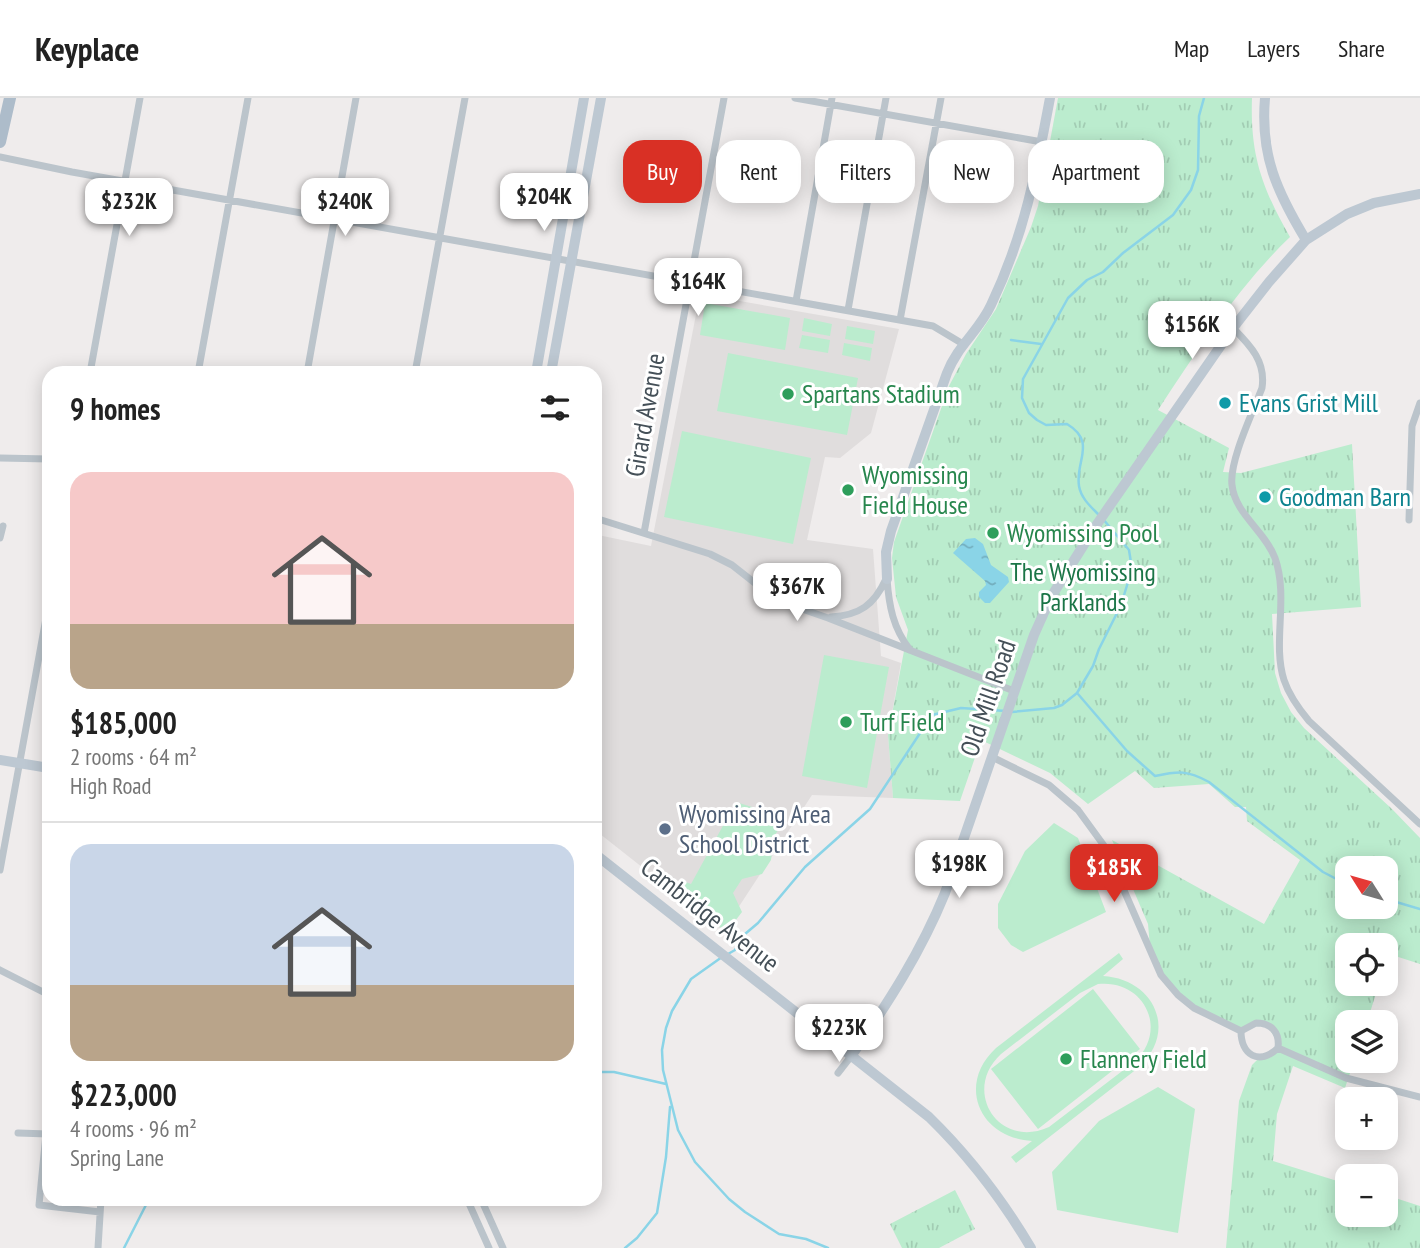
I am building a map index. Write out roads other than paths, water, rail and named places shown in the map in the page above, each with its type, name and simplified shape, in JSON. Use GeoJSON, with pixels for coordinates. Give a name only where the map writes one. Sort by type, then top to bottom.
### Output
{"type":"FeatureCollection","features":[{"type":"Feature","properties":{"kind":"main road"},"geometry":{"type":"LineString","coordinates":[[0,142],[10,98]]}},
{"type":"Feature","properties":{"kind":"street"},"geometry":{"type":"LineString","coordinates":[[91,366],[140,98]]}},
{"type":"Feature","properties":{"kind":"street"},"geometry":{"type":"LineString","coordinates":[[199,366],[248,98]]}},
{"type":"Feature","properties":{"kind":"street"},"geometry":{"type":"LineString","coordinates":[[308,366],[356,98]]}},
{"type":"Feature","properties":{"kind":"street"},"geometry":{"type":"LineString","coordinates":[[416,366],[465,98]]}},
{"type":"Feature","properties":{"kind":"street"},"geometry":{"type":"LineString","coordinates":[[537,366],[584,98]]}},
{"type":"Feature","properties":{"kind":"street"},"geometry":{"type":"LineString","coordinates":[[552,366],[601,98]]}},
{"type":"Feature","properties":{"kind":"street","name":"Girard Avenue"},"geometry":{"type":"LineString","coordinates":[[644,533],[724,98]]}},
{"type":"Feature","properties":{"kind":"street"},"geometry":{"type":"LineString","coordinates":[[794,98],[831,101],[883,114],[1031,140]]}},
{"type":"Feature","properties":{"kind":"street"},"geometry":{"type":"LineString","coordinates":[[848,310],[886,98]]}},
{"type":"Feature","properties":{"kind":"street"},"geometry":{"type":"LineString","coordinates":[[900,320],[941,98]]}},
{"type":"Feature","properties":{"kind":"street"},"geometry":{"type":"LineString","coordinates":[[1042,140],[1050,98]]}},
{"type":"Feature","properties":{"kind":"street"},"geometry":{"type":"LineString","coordinates":[[1265,98],[1264,134],[1270,168],[1284,203],[1306,240]]}},
{"type":"Feature","properties":{"kind":"street"},"geometry":{"type":"LineString","coordinates":[[796,301],[831,101]]}},
{"type":"Feature","properties":{"kind":"street"},"geometry":{"type":"LineString","coordinates":[[0,157],[900,320],[940,328],[963,344]]}},
{"type":"Feature","properties":{"kind":"street","name":"Old Mill Road"},"geometry":{"type":"LineString","coordinates":[[852,1055],[894,994],[930,928],[945,893],[1014,691],[1045,610],[1096,525],[1233,328],[1306,240],[1347,214],[1374,203],[1420,194]]}},
{"type":"Feature","properties":{"kind":"street"},"geometry":{"type":"LineString","coordinates":[[910,651],[898,634],[892,619],[886,552],[891,531],[954,355],[988,313],[1029,203]]}},
{"type":"Feature","properties":{"kind":"street"},"geometry":{"type":"LineString","coordinates":[[1233,328],[1255,354],[1264,376],[1235,460],[1232,484],[1239,507],[1264,536],[1277,565],[1281,580],[1281,656],[1284,679],[1300,710],[1309,721],[1420,824]]}},
{"type":"Feature","properties":{"kind":"street"},"geometry":{"type":"LineString","coordinates":[[1409,520],[1412,426],[1420,402]]}},
{"type":"Feature","properties":{"kind":"street"},"geometry":{"type":"LineString","coordinates":[[0,458],[42,459]]}},
{"type":"Feature","properties":{"kind":"street"},"geometry":{"type":"LineString","coordinates":[[602,520],[724,560],[775,598],[797,608],[1014,691]]}},
{"type":"Feature","properties":{"kind":"street"},"geometry":{"type":"LineString","coordinates":[[0,538],[3,526]]}},
{"type":"Feature","properties":{"kind":"street"},"geometry":{"type":"LineString","coordinates":[[828,618],[847,616],[863,609],[878,596],[887,579]]}},
{"type":"Feature","properties":{"kind":"street"},"geometry":{"type":"LineString","coordinates":[[0,870],[42,641]]}},
{"type":"Feature","properties":{"kind":"street"},"geometry":{"type":"LineString","coordinates":[[992,757],[1049,785],[1078,810],[1105,847],[1151,958],[1166,982],[1194,1008],[1241,1031]]}},
{"type":"Feature","properties":{"kind":"street"},"geometry":{"type":"LineString","coordinates":[[0,760],[42,767]]}},
{"type":"Feature","properties":{"kind":"street","name":"Cambridge Avenue"},"geometry":{"type":"LineString","coordinates":[[602,859],[915,1105],[950,1137],[995,1192],[1031,1248]]}},
{"type":"Feature","properties":{"kind":"street"},"geometry":{"type":"LineString","coordinates":[[0,970],[42,991]]}},
{"type":"Feature","properties":{"kind":"street"},"geometry":{"type":"LineString","coordinates":[[1241,1031],[1256,1023],[1265,1023],[1273,1027],[1278,1036],[1278,1048]]}},
{"type":"Feature","properties":{"kind":"street"},"geometry":{"type":"LineString","coordinates":[[1241,1031],[1241,1039],[1250,1054],[1259,1058],[1268,1056],[1278,1048]]}},
{"type":"Feature","properties":{"kind":"street"},"geometry":{"type":"LineString","coordinates":[[1278,1048],[1346,1078],[1420,1097]]}},
{"type":"Feature","properties":{"kind":"street"},"geometry":{"type":"LineString","coordinates":[[838,1073],[852,1055]]}},
{"type":"Feature","properties":{"kind":"street"},"geometry":{"type":"LineString","coordinates":[[18,1133],[42,1134]]}},
{"type":"Feature","properties":{"kind":"street"},"geometry":{"type":"LineString","coordinates":[[42,1181],[39,1205],[42,1205]]}},
{"type":"Feature","properties":{"kind":"street"},"geometry":{"type":"LineString","coordinates":[[48,1206],[100,1212]]}},
{"type":"Feature","properties":{"kind":"street"},"geometry":{"type":"LineString","coordinates":[[98,1248],[100,1206]]}},
{"type":"Feature","properties":{"kind":"street"},"geometry":{"type":"LineString","coordinates":[[470,1206],[489,1248]]}},
{"type":"Feature","properties":{"kind":"street"},"geometry":{"type":"LineString","coordinates":[[484,1206],[499,1246]]}},
{"type":"Feature","properties":{"kind":"water"},"geometry":{"type":"Polygon","coordinates":[[[975,538],[983,544],[991,565],[1008,577],[1009,582],[990,603],[985,603],[979,597],[979,592],[986,585],[985,581],[953,553],[966,539],[975,538]]]}},
{"type":"Feature","properties":{"kind":"waterway"},"geometry":{"type":"LineString","coordinates":[[1098,514],[1084,498],[1079,486],[1083,452],[1081,438],[1067,424],[1046,425],[1029,413],[1022,398],[1023,379],[1068,298],[1087,280],[1103,272],[1123,253],[1173,215],[1191,190],[1198,170],[1199,116],[1204,98]]}},
{"type":"Feature","properties":{"kind":"waterway"},"geometry":{"type":"LineString","coordinates":[[1011,340],[1041,344]]}},
{"type":"Feature","properties":{"kind":"waterway"},"geometry":{"type":"LineString","coordinates":[[1012,712],[1062,705],[1077,693],[1093,666],[1121,605],[1132,569],[1129,550],[1103,519]]}},
{"type":"Feature","properties":{"kind":"waterway"},"geometry":{"type":"LineString","coordinates":[[1078,694],[1127,751],[1155,776],[1183,773],[1209,782],[1323,872],[1335,878]]}},
{"type":"Feature","properties":{"kind":"waterway"},"geometry":{"type":"LineString","coordinates":[[728,954],[735,950],[745,934],[758,923],[805,867],[870,809],[932,715],[961,708],[1006,711]]}},
{"type":"Feature","properties":{"kind":"waterway"},"geometry":{"type":"LineString","coordinates":[[1398,903],[1420,909]]}},
{"type":"Feature","properties":{"kind":"waterway"},"geometry":{"type":"LineString","coordinates":[[722,957],[691,979],[672,1011],[666,1028],[662,1050],[663,1070],[678,1130],[695,1162],[729,1199],[745,1212],[779,1234],[806,1239],[828,1248]]}},
{"type":"Feature","properties":{"kind":"waterway"},"geometry":{"type":"LineString","coordinates":[[602,1072],[614,1072],[666,1084]]}},
{"type":"Feature","properties":{"kind":"waterway"},"geometry":{"type":"LineString","coordinates":[[625,1248],[637,1238],[657,1213],[666,1157],[670,1107]]}},
{"type":"Feature","properties":{"kind":"waterway"},"geometry":{"type":"LineString","coordinates":[[124,1248],[145,1206]]}},
{"type":"Feature","properties":{"kind":"place","name":"Spartans Stadium"},"geometry":{"type":"Point","coordinates":[788,394]}},
{"type":"Feature","properties":{"kind":"place","name":"Evans Grist Mill"},"geometry":{"type":"Point","coordinates":[1225,403]}},
{"type":"Feature","properties":{"kind":"place","name":"Wyomissing Field House"},"geometry":{"type":"Point","coordinates":[848,490]}},
{"type":"Feature","properties":{"kind":"place","name":"Goodman Barn"},"geometry":{"type":"Point","coordinates":[1265,497]}},
{"type":"Feature","properties":{"kind":"place","name":"Wyomissing Pool"},"geometry":{"type":"Point","coordinates":[993,533]}},
{"type":"Feature","properties":{"kind":"place","name":"Turf Field"},"geometry":{"type":"Point","coordinates":[846,722]}},
{"type":"Feature","properties":{"kind":"place","name":"Wyomissing Area School District"},"geometry":{"type":"Point","coordinates":[665,829]}},
{"type":"Feature","properties":{"kind":"place","name":"Flannery Field"},"geometry":{"type":"Point","coordinates":[1066,1059]}},
{"type":"Feature","properties":{"kind":"park label","name":"The Wyomissing Parklands"},"geometry":{"type":"Point","coordinates":[1083,587]}}]}
